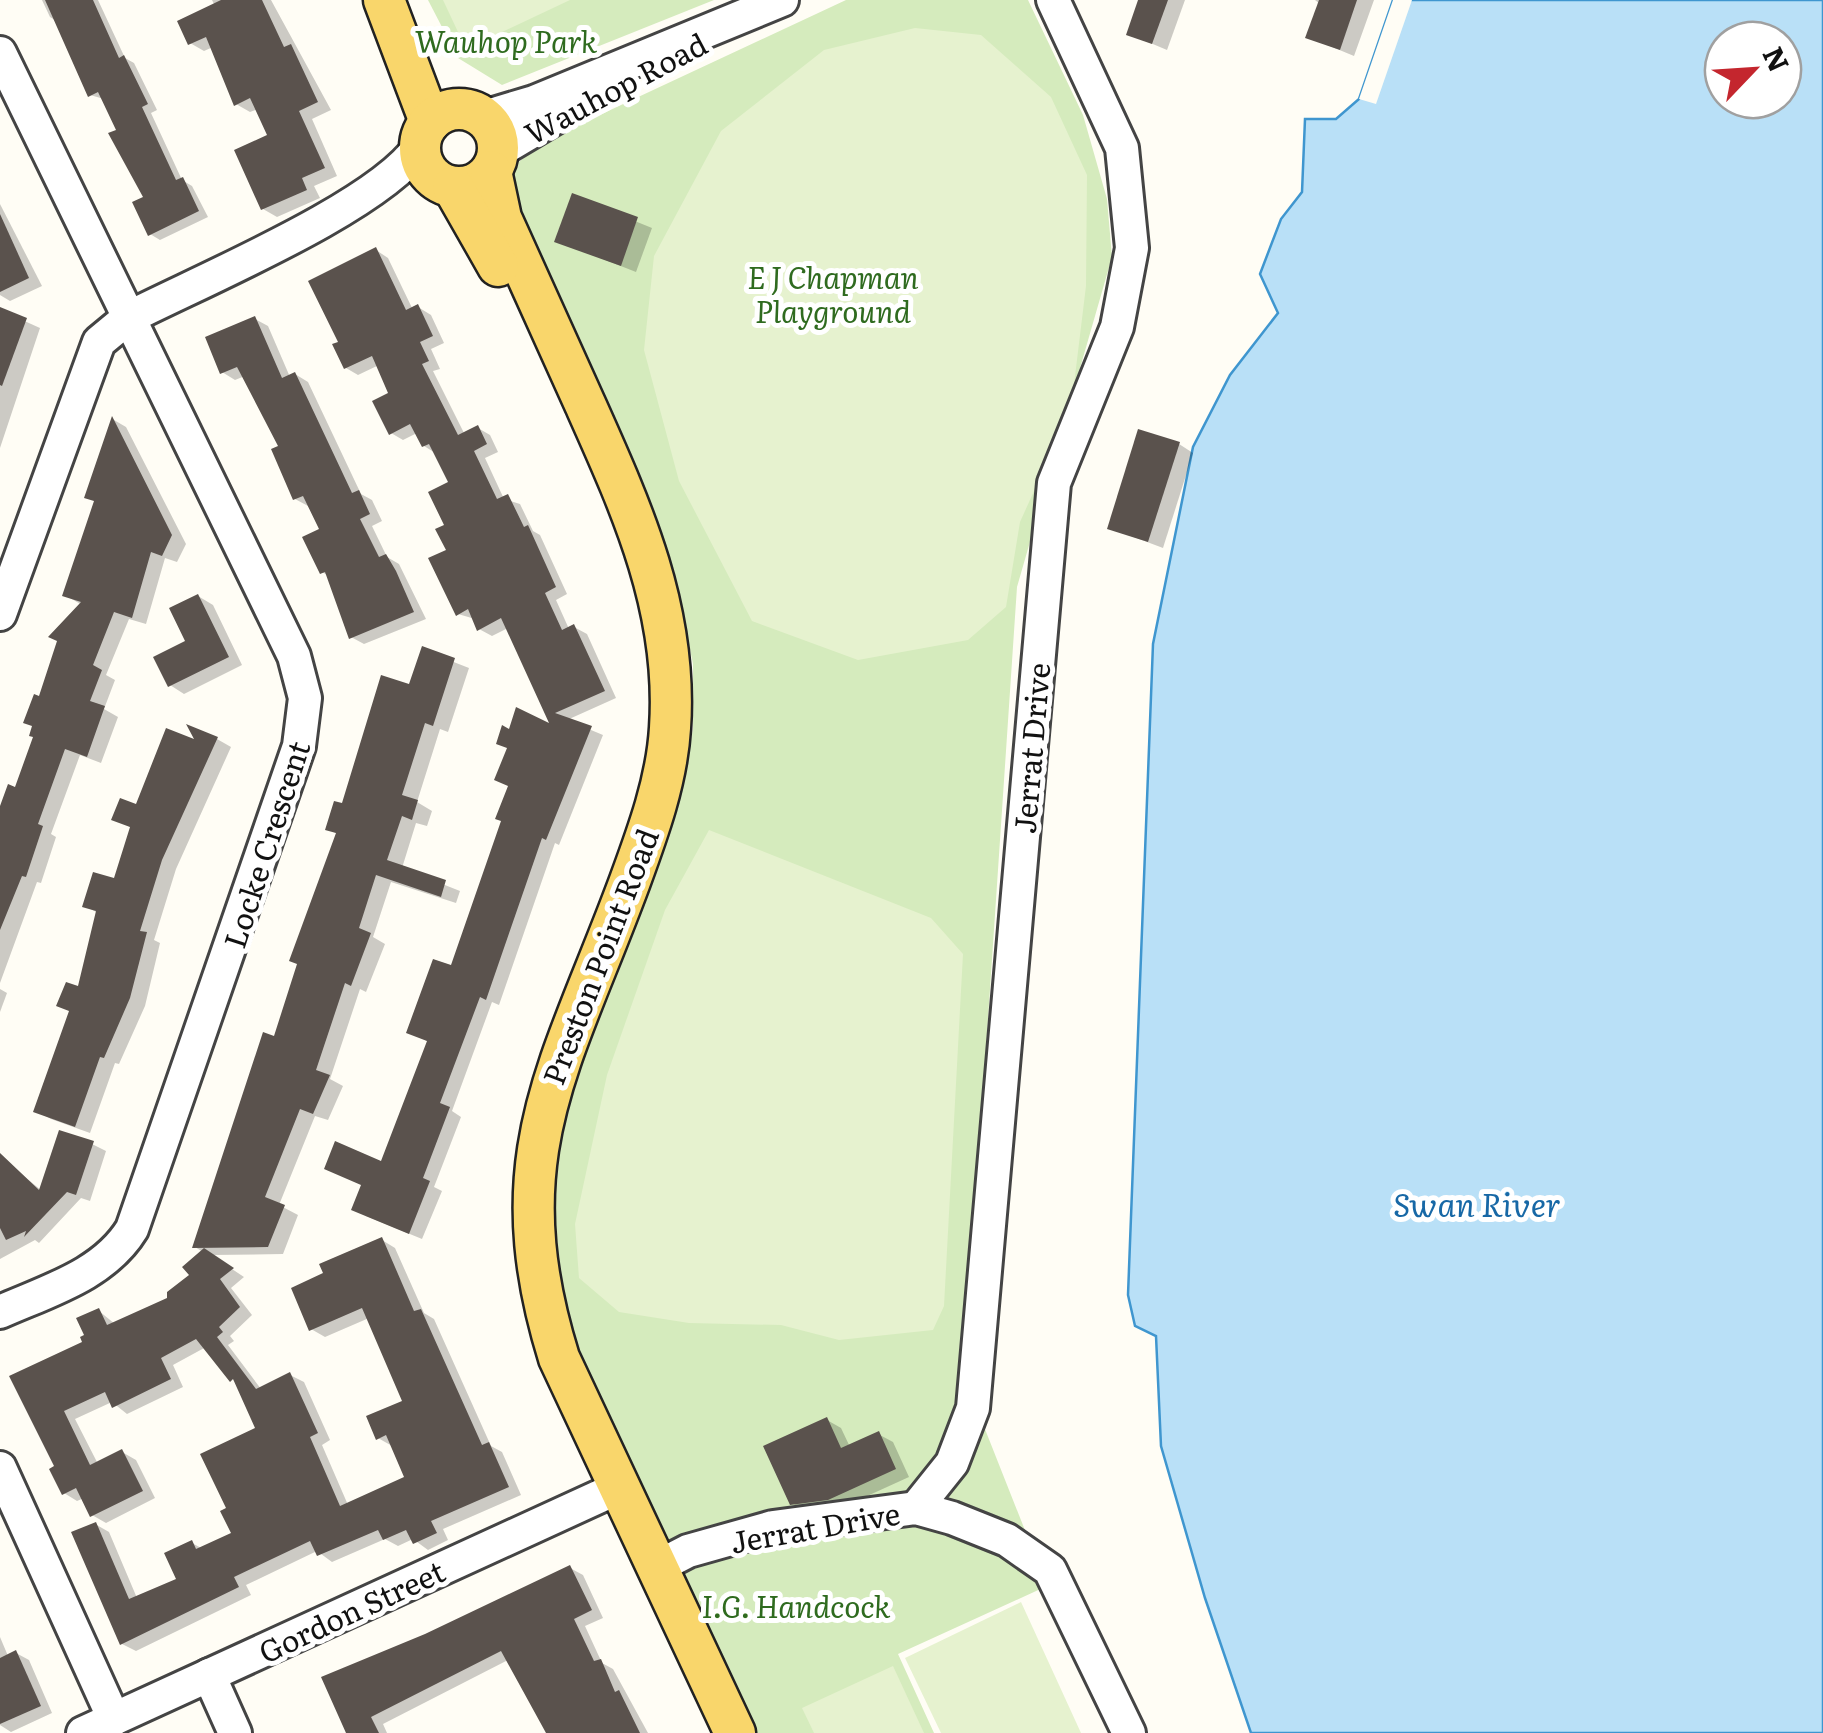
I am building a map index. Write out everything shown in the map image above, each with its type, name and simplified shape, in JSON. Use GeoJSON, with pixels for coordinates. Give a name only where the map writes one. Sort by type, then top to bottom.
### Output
{"type":"FeatureCollection","features":[{"type":"Feature","properties":{"kind":"main road","name":"Preston Point Road"},"geometry":{"type":"LineString","coordinates":[[384,0],[458,147],[501,218],[626,496],[659,587],[669,646],[670,731],[655,806],[604,953],[550,1085],[532,1170],[531,1224],[539,1295],[558,1358],[611,1491],[717,1733]]}},
{"type":"Feature","properties":{"kind":"main road","name":"Preston Point Road"},"geometry":{"type":"LineString","coordinates":[[404,0],[458,147]]}},
{"type":"Feature","properties":{"kind":"main road","name":"Preston Point Road"},"geometry":{"type":"LineString","coordinates":[[611,1491],[659,1566],[734,1733]]}},
{"type":"Feature","properties":{"kind":"street","name":"Wauhop Road"},"geometry":{"type":"LineString","coordinates":[[0,614],[98,342],[128,318],[458,147],[557,112],[652,71],[782,0]]}},
{"type":"Feature","properties":{"kind":"street","name":"Jerrat Drive"},"geometry":{"type":"LineString","coordinates":[[916,1508],[952,1463],[973,1408],[1052,499],[1063,455],[1117,327],[1132,248],[1122,148],[1053,0]]}},
{"type":"Feature","properties":{"kind":"street","name":"Locke Crescent"},"geometry":{"type":"LineString","coordinates":[[0,54],[294,656],[305,698],[305,719],[132,1229],[120,1248],[90,1271],[0,1312]]}},
{"type":"Feature","properties":{"kind":"street"},"geometry":{"type":"LineString","coordinates":[[0,1468],[114,1719]]}},
{"type":"Feature","properties":{"kind":"street","name":"Gordon Street"},"geometry":{"type":"LineString","coordinates":[[84,1733],[611,1491]]}},
{"type":"Feature","properties":{"kind":"street","name":"Jerrat Drive"},"geometry":{"type":"LineString","coordinates":[[659,1566],[688,1551],[773,1527],[916,1508],[1007,1540],[1050,1570],[1129,1733]]}},
{"type":"Feature","properties":{"kind":"street"},"geometry":{"type":"LineString","coordinates":[[210,1675],[235,1733]]}},
{"type":"Feature","properties":{"kind":"green space","name":"Wauhop Park"},"geometry":{"type":"Polygon","coordinates":[[[428,0],[714,0],[502,85],[458,58],[428,0]]]}},
{"type":"Feature","properties":{"kind":"green space"},"geometry":{"type":"Polygon","coordinates":[[[443,0],[570,0],[466,49],[443,0]]]}},
{"type":"Feature","properties":{"kind":"green space","name":"E J Chapman Playground"},"geometry":{"type":"Polygon","coordinates":[[[846,0],[1028,0],[1083,115],[1107,199],[1112,257],[1017,587],[964,1376],[1047,1586],[898,1654],[934,1733],[754,1733],[567,1332],[549,1197],[564,1111],[676,815],[693,729],[693,664],[674,570],[532,247],[510,182],[515,165],[544,141],[846,0]]]}},
{"type":"Feature","properties":{"kind":"green space"},"geometry":{"type":"Polygon","coordinates":[[[915,28],[981,35],[1051,97],[1087,175],[1086,286],[1071,409],[1020,522],[1006,607],[968,640],[858,660],[752,621],[679,481],[644,350],[654,256],[721,131],[824,50],[915,28]]]}},
{"type":"Feature","properties":{"kind":"green space"},"geometry":{"type":"Polygon","coordinates":[[[709,830],[931,918],[963,954],[944,1306],[933,1330],[839,1340],[781,1325],[689,1323],[619,1312],[579,1278],[575,1224],[607,1075],[665,910],[709,830]]]}},
{"type":"Feature","properties":{"kind":"green space"},"geometry":{"type":"Polygon","coordinates":[[[1021,1602],[1081,1733],[941,1733],[905,1658],[1021,1602]]]}},
{"type":"Feature","properties":{"kind":"green space"},"geometry":{"type":"Polygon","coordinates":[[[893,1666],[924,1733],[814,1733],[802,1708],[893,1666]]]}},
{"type":"Feature","properties":{"kind":"water","name":"Swan River"},"geometry":{"type":"Polygon","coordinates":[[[1393,0],[1823,0],[1823,1733],[1251,1733],[1205,1598],[1161,1446],[1156,1336],[1135,1326],[1128,1295],[1153,644],[1193,447],[1230,375],[1278,313],[1260,274],[1281,219],[1302,192],[1305,119],[1336,119],[1359,99],[1393,0]]]}},
{"type":"Feature","properties":{"kind":"pier"},"geometry":{"type":"Polygon","coordinates":[[[1393,0],[1412,0],[1376,104],[1359,99],[1393,0]]]}},
{"type":"Feature","properties":{"kind":"building"},"geometry":{"type":"Polygon","coordinates":[[[45,0],[93,0],[119,58],[124,55],[148,104],[142,107],[176,180],[183,177],[199,211],[148,236],[132,202],[143,197],[108,133],[116,130],[98,92],[88,97],[45,0]]]}},
{"type":"Feature","properties":{"kind":"building"},"geometry":{"type":"Polygon","coordinates":[[[221,0],[262,0],[284,47],[291,44],[318,102],[299,111],[325,168],[302,178],[307,190],[261,210],[234,150],[267,135],[250,98],[234,106],[206,37],[188,45],[177,21],[221,0]]]}},
{"type":"Feature","properties":{"kind":"building"},"geometry":{"type":"Polygon","coordinates":[[[1138,0],[1168,0],[1152,44],[1126,35],[1138,0]]]}},
{"type":"Feature","properties":{"kind":"building"},"geometry":{"type":"Polygon","coordinates":[[[1319,0],[1357,0],[1340,50],[1305,38],[1319,0]]]}},
{"type":"Feature","properties":{"kind":"building"},"geometry":{"type":"Polygon","coordinates":[[[572,193],[638,217],[621,266],[554,242],[572,193]]]}},
{"type":"Feature","properties":{"kind":"building"},"geometry":{"type":"Polygon","coordinates":[[[0,214],[29,278],[0,292],[0,214]]]}},
{"type":"Feature","properties":{"kind":"building"},"geometry":{"type":"Polygon","coordinates":[[[376,247],[406,310],[418,304],[433,336],[420,342],[429,361],[422,364],[458,435],[478,425],[487,444],[474,451],[497,499],[508,494],[524,527],[528,525],[556,587],[545,593],[562,630],[574,624],[605,691],[555,713],[592,726],[546,840],[542,838],[486,1000],[480,997],[440,1103],[450,1107],[423,1178],[430,1181],[409,1234],[351,1210],[361,1185],[324,1169],[335,1141],[381,1161],[427,1041],[406,1033],[433,959],[451,965],[501,821],[495,819],[508,786],[494,780],[507,748],[496,744],[502,725],[509,729],[516,707],[549,723],[501,618],[477,631],[468,609],[456,616],[428,558],[446,550],[435,529],[444,525],[428,492],[448,482],[429,444],[422,447],[410,424],[389,435],[372,401],[388,393],[372,356],[344,369],[332,344],[338,342],[308,281],[376,247]]]}},
{"type":"Feature","properties":{"kind":"building"},"geometry":{"type":"Polygon","coordinates":[[[0,307],[27,318],[2,386],[0,385],[0,307]]]}},
{"type":"Feature","properties":{"kind":"building"},"geometry":{"type":"Polygon","coordinates":[[[255,316],[282,378],[295,372],[352,493],[359,490],[370,514],[360,519],[379,557],[386,554],[396,571],[414,612],[349,639],[325,572],[320,574],[302,537],[319,529],[303,496],[293,500],[271,449],[278,446],[237,367],[220,374],[205,337],[255,316]]]}},
{"type":"Feature","properties":{"kind":"building"},"geometry":{"type":"Polygon","coordinates":[[[112,416],[172,535],[162,556],[151,552],[132,618],[114,612],[93,665],[102,670],[90,701],[105,706],[87,757],[65,749],[38,824],[43,826],[26,877],[22,876],[0,930],[0,806],[8,784],[15,787],[33,737],[29,736],[32,726],[23,723],[34,694],[39,696],[57,641],[48,637],[81,602],[62,596],[94,501],[84,498],[112,416]]]}},
{"type":"Feature","properties":{"kind":"building"},"geometry":{"type":"Polygon","coordinates":[[[1138,429],[1180,442],[1148,542],[1107,529],[1138,429]]]}},
{"type":"Feature","properties":{"kind":"building"},"geometry":{"type":"Polygon","coordinates":[[[198,594],[229,657],[168,687],[153,657],[185,641],[169,608],[198,594]]]}},
{"type":"Feature","properties":{"kind":"building"},"geometry":{"type":"Polygon","coordinates":[[[422,646],[455,658],[433,726],[425,723],[402,795],[418,800],[412,820],[402,816],[387,860],[446,880],[441,897],[376,875],[359,928],[371,933],[351,986],[345,983],[316,1070],[330,1075],[313,1114],[300,1109],[265,1197],[285,1205],[268,1247],[192,1248],[263,1032],[274,1036],[297,964],[289,961],[336,833],[325,830],[334,801],[342,803],[381,675],[409,684],[422,646]]]}},
{"type":"Feature","properties":{"kind":"building"},"geometry":{"type":"Polygon","coordinates":[[[186,724],[218,737],[162,860],[140,931],[147,932],[130,998],[104,1058],[100,1057],[75,1127],[33,1112],[69,1011],[56,1006],[66,982],[78,986],[96,911],[82,907],[93,872],[114,878],[130,827],[111,820],[120,798],[136,804],[166,728],[194,739],[186,724]]]}},
{"type":"Feature","properties":{"kind":"building"},"geometry":{"type":"Polygon","coordinates":[[[59,1130],[94,1141],[76,1195],[67,1192],[24,1237],[26,1231],[6,1240],[0,1228],[0,1153],[39,1190],[59,1130]]]}},
{"type":"Feature","properties":{"kind":"building"},"geometry":{"type":"Polygon","coordinates":[[[382,1237],[414,1311],[421,1309],[482,1445],[489,1442],[509,1487],[431,1521],[437,1533],[413,1544],[406,1530],[383,1540],[378,1530],[317,1556],[310,1541],[234,1577],[239,1587],[120,1645],[71,1532],[96,1522],[129,1599],[176,1579],[164,1553],[192,1540],[196,1549],[231,1533],[220,1511],[226,1508],[200,1454],[255,1428],[233,1379],[230,1382],[196,1339],[161,1358],[171,1379],[112,1408],[105,1392],[64,1411],[90,1465],[122,1449],[143,1491],[90,1517],[76,1488],[62,1495],[49,1469],[54,1466],[9,1376],[82,1342],[80,1337],[84,1335],[76,1318],[99,1308],[107,1325],[167,1298],[167,1292],[189,1275],[182,1267],[204,1248],[234,1268],[220,1279],[240,1307],[219,1327],[223,1332],[217,1337],[256,1389],[290,1372],[318,1433],[310,1437],[340,1506],[404,1477],[386,1435],[376,1440],[366,1416],[402,1401],[362,1308],[309,1331],[291,1288],[323,1273],[319,1264],[382,1237]]]}},
{"type":"Feature","properties":{"kind":"building"},"geometry":{"type":"Polygon","coordinates":[[[827,1417],[841,1448],[879,1431],[896,1469],[828,1500],[790,1505],[763,1446],[827,1417]]]}},
{"type":"Feature","properties":{"kind":"building"},"geometry":{"type":"Polygon","coordinates":[[[570,1565],[592,1610],[574,1619],[594,1661],[601,1659],[615,1692],[619,1690],[640,1733],[546,1733],[501,1651],[371,1717],[379,1733],[346,1733],[321,1677],[425,1634],[570,1565]]]}},
{"type":"Feature","properties":{"kind":"building"},"geometry":{"type":"Polygon","coordinates":[[[16,1650],[41,1706],[0,1724],[0,1658],[16,1650]]]}},
{"type":"Feature","properties":{"kind":"park label","name":"I.G. Handcock"},"geometry":{"type":"Point","coordinates":[796,1605]}}]}
